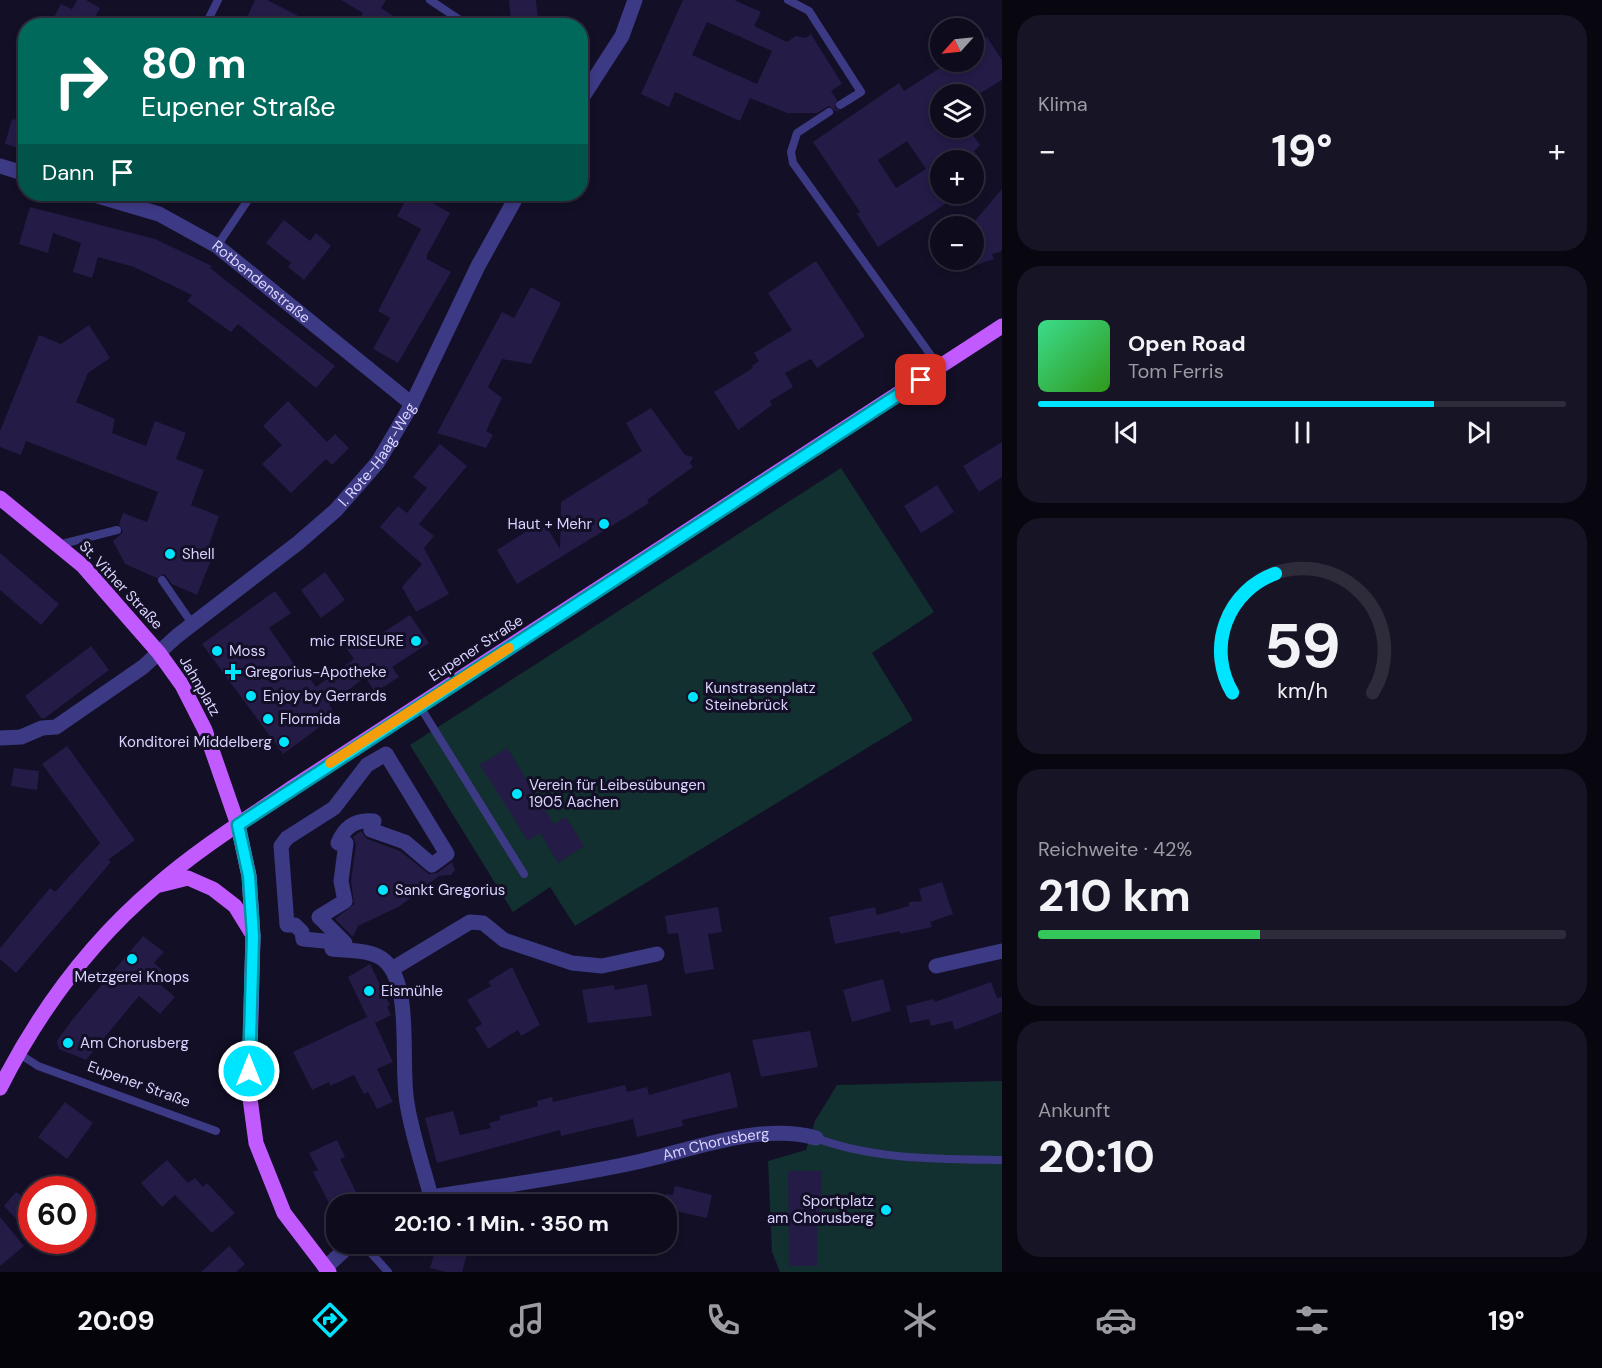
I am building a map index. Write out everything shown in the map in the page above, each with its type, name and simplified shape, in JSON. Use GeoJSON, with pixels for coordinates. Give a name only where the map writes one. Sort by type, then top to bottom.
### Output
{"type":"FeatureCollection","features":[{"type":"Feature","properties":{"kind":"main road","name":"Eupener Straße"},"geometry":{"type":"LineString","coordinates":[[0,1088],[18,1053],[65,981],[97,942],[154,887],[238,825],[419,705],[1002,326]]}},
{"type":"Feature","properties":{"kind":"main road","name":"St. Vither Straße"},"geometry":{"type":"LineString","coordinates":[[0,498],[83,566],[159,653]]}},
{"type":"Feature","properties":{"kind":"main road","name":"Jahnplatz"},"geometry":{"type":"LineString","coordinates":[[159,653],[182,686],[205,730],[238,825],[249,876],[253,936],[249,1091],[256,1143],[284,1213],[327,1270]]}},
{"type":"Feature","properties":{"kind":"main road"},"geometry":{"type":"LineString","coordinates":[[154,887],[188,878],[213,889],[235,906],[253,936]]}},
{"type":"Feature","properties":{"kind":"street"},"geometry":{"type":"LineString","coordinates":[[588,88],[622,36],[635,0]]}},
{"type":"Feature","properties":{"kind":"street"},"geometry":{"type":"LineString","coordinates":[[0,166],[18,172]]}},
{"type":"Feature","properties":{"kind":"street","name":"Rotbendenstraße"},"geometry":{"type":"LineString","coordinates":[[139,201],[217,246],[412,404]]}},
{"type":"Feature","properties":{"kind":"street","name":"I. Rote-Haag-Weg"},"geometry":{"type":"LineString","coordinates":[[159,653],[336,510],[378,462],[412,404],[478,266],[514,201]]}},
{"type":"Feature","properties":{"kind":"street","name":"Jahnplatz"},"geometry":{"type":"LineString","coordinates":[[0,738],[21,737],[42,728],[56,727],[159,653]]}},
{"type":"Feature","properties":{"kind":"street"},"geometry":{"type":"LineString","coordinates":[[386,754],[447,854],[432,865],[405,842],[371,830],[374,821],[357,821],[348,826],[338,843],[345,843],[341,881],[345,901],[319,917],[345,943],[303,939],[302,932],[295,925],[287,925],[284,892],[281,846],[287,838],[334,808],[367,765],[386,754]]}},
{"type":"Feature","properties":{"kind":"street"},"geometry":{"type":"LineString","coordinates":[[392,969],[470,922],[483,923],[504,940],[572,963],[602,966],[657,954]]}},
{"type":"Feature","properties":{"kind":"street"},"geometry":{"type":"LineString","coordinates":[[313,947],[376,955],[392,969],[403,1000],[402,1068],[407,1104],[430,1194]]}},
{"type":"Feature","properties":{"kind":"street"},"geometry":{"type":"LineString","coordinates":[[936,966],[1002,951]]}},
{"type":"Feature","properties":{"kind":"street","name":"Am Chorusberg"},"geometry":{"type":"LineString","coordinates":[[449,1194],[637,1162],[705,1145],[778,1132],[795,1132],[816,1138]]}},
{"type":"Feature","properties":{"kind":"street"},"geometry":{"type":"LineString","coordinates":[[327,1270],[342,1254]]}},
{"type":"Feature","properties":{"kind":"lane"},"geometry":{"type":"LineString","coordinates":[[209,18],[218,0]]}},
{"type":"Feature","properties":{"kind":"lane"},"geometry":{"type":"LineString","coordinates":[[430,0],[457,18]]}},
{"type":"Feature","properties":{"kind":"lane"},"geometry":{"type":"LineString","coordinates":[[788,0],[809,11],[861,92],[840,105]]}},
{"type":"Feature","properties":{"kind":"lane"},"geometry":{"type":"LineString","coordinates":[[829,112],[797,133],[791,152],[793,163],[940,368]]}},
{"type":"Feature","properties":{"kind":"lane"},"geometry":{"type":"LineString","coordinates":[[217,246],[247,201]]}},
{"type":"Feature","properties":{"kind":"lane"},"geometry":{"type":"LineString","coordinates":[[58,545],[117,530]]}},
{"type":"Feature","properties":{"kind":"lane"},"geometry":{"type":"LineString","coordinates":[[162,580],[193,625]]}},
{"type":"Feature","properties":{"kind":"lane"},"geometry":{"type":"LineString","coordinates":[[419,705],[524,874]]}},
{"type":"Feature","properties":{"kind":"lane","name":"Eupener Straße"},"geometry":{"type":"LineString","coordinates":[[18,1053],[38,1066],[216,1131]]}},
{"type":"Feature","properties":{"kind":"lane","name":"Am Chorusberg"},"geometry":{"type":"LineString","coordinates":[[816,1138],[841,1148],[872,1153],[1002,1160]]}},
{"type":"Feature","properties":{"kind":"lane"},"geometry":{"type":"LineString","coordinates":[[372,1254],[388,1272]]}},
{"type":"Feature","properties":{"kind":"green space","name":"Kunstrasenplatz Steinebrück"},"geometry":{"type":"Polygon","coordinates":[[[841,468],[934,612],[872,653],[913,720],[575,926],[550,887],[513,912],[410,745],[841,468]]]}},
{"type":"Feature","properties":{"kind":"green space","name":"Sportplatz am Chorusberg"},"geometry":{"type":"Polygon","coordinates":[[[1002,1081],[1002,1272],[780,1272],[772,1252],[768,1161],[806,1150],[815,1121],[837,1085],[1002,1081]]]}},
{"type":"Feature","properties":{"kind":"building"},"geometry":{"type":"Polygon","coordinates":[[[77,0],[86,0],[100,8],[95,18],[54,18],[61,4],[72,9],[77,0]]]}},
{"type":"Feature","properties":{"kind":"building"},"geometry":{"type":"Polygon","coordinates":[[[255,0],[267,0],[302,18],[247,18],[255,0]]]}},
{"type":"Feature","properties":{"kind":"building"},"geometry":{"type":"Polygon","coordinates":[[[341,0],[386,0],[381,8],[392,15],[390,18],[360,18],[363,13],[341,0]]]}},
{"type":"Feature","properties":{"kind":"building"},"geometry":{"type":"Polygon","coordinates":[[[509,0],[536,0],[538,18],[511,18],[509,0]]]}},
{"type":"Feature","properties":{"kind":"building"},"geometry":{"type":"Polygon","coordinates":[[[683,0],[734,0],[761,12],[754,26],[787,42],[796,36],[806,38],[811,34],[842,84],[831,91],[837,100],[835,108],[840,111],[835,111],[829,106],[817,113],[787,113],[750,98],[740,121],[675,92],[669,107],[641,94],[683,0]],[[707,22],[692,55],[757,84],[772,51],[707,22]]]}},
{"type":"Feature","properties":{"kind":"building"},"geometry":{"type":"Polygon","coordinates":[[[987,37],[1002,60],[1002,80],[984,91],[984,84],[930,84],[930,138],[975,138],[980,145],[975,150],[930,150],[930,204],[945,204],[878,247],[857,214],[860,212],[813,142],[899,83],[904,91],[933,72],[984,72],[984,39],[987,37]],[[907,141],[878,160],[896,188],[926,169],[907,141]]]}},
{"type":"Feature","properties":{"kind":"building"},"geometry":{"type":"Polygon","coordinates":[[[12,119],[18,120],[18,148],[5,144],[12,119]]]}},
{"type":"Feature","properties":{"kind":"building"},"geometry":{"type":"Polygon","coordinates":[[[1002,189],[1002,251],[992,254],[994,259],[984,262],[984,216],[979,216],[1002,189]]]}},
{"type":"Feature","properties":{"kind":"building"},"geometry":{"type":"Polygon","coordinates":[[[405,201],[432,201],[450,213],[427,259],[451,272],[398,363],[373,349],[390,318],[378,311],[421,229],[397,216],[405,201]]]}},
{"type":"Feature","properties":{"kind":"building"},"geometry":{"type":"Polygon","coordinates":[[[30,207],[155,239],[212,266],[210,268],[335,366],[316,388],[238,324],[231,332],[187,301],[192,295],[134,267],[98,257],[92,278],[73,272],[81,243],[53,233],[48,253],[19,244],[30,207]]]}},
{"type":"Feature","properties":{"kind":"building"},"geometry":{"type":"Polygon","coordinates":[[[284,220],[310,241],[316,233],[331,246],[304,280],[288,267],[291,263],[266,243],[284,220]]]}},
{"type":"Feature","properties":{"kind":"building"},"geometry":{"type":"Polygon","coordinates":[[[816,261],[865,336],[817,368],[811,359],[785,373],[793,387],[770,401],[772,405],[738,430],[714,392],[753,368],[752,366],[759,361],[754,353],[792,330],[768,293],[816,261]]]}},
{"type":"Feature","properties":{"kind":"building"},"geometry":{"type":"Polygon","coordinates":[[[531,287],[561,303],[531,364],[502,359],[488,387],[502,398],[486,431],[493,435],[486,448],[437,433],[502,312],[514,318],[531,287]]]}},
{"type":"Feature","properties":{"kind":"building"},"geometry":{"type":"Polygon","coordinates":[[[89,325],[110,358],[88,373],[76,402],[115,419],[112,433],[146,446],[155,421],[186,433],[176,459],[204,470],[191,505],[219,516],[209,545],[216,548],[197,595],[172,584],[164,574],[157,578],[125,564],[113,541],[123,532],[119,524],[123,513],[147,522],[158,492],[26,441],[21,455],[0,447],[0,431],[39,335],[61,344],[89,325]]]}},
{"type":"Feature","properties":{"kind":"building"},"geometry":{"type":"Polygon","coordinates":[[[288,401],[327,442],[335,434],[349,448],[332,465],[326,459],[291,493],[262,464],[282,445],[263,426],[288,401]]]}},
{"type":"Feature","properties":{"kind":"building"},"geometry":{"type":"Polygon","coordinates":[[[651,408],[685,455],[693,457],[690,463],[693,467],[647,500],[649,503],[517,584],[497,550],[543,521],[560,549],[561,502],[642,451],[626,423],[651,408]]]}},
{"type":"Feature","properties":{"kind":"building"},"geometry":{"type":"Polygon","coordinates":[[[1002,442],[1002,477],[979,492],[963,466],[1002,442]]]}},
{"type":"Feature","properties":{"kind":"building"},"geometry":{"type":"Polygon","coordinates":[[[440,444],[467,466],[419,524],[434,536],[424,548],[449,594],[416,612],[402,587],[422,564],[380,527],[398,506],[407,513],[427,488],[413,477],[440,444]]]}},
{"type":"Feature","properties":{"kind":"building"},"geometry":{"type":"Polygon","coordinates":[[[937,485],[954,512],[921,533],[904,506],[937,485]]]}},
{"type":"Feature","properties":{"kind":"building"},"geometry":{"type":"Polygon","coordinates":[[[0,553],[59,604],[41,625],[0,590],[0,553]]]}},
{"type":"Feature","properties":{"kind":"building"},"geometry":{"type":"Polygon","coordinates":[[[325,572],[345,600],[321,618],[301,590],[325,572]]]}},
{"type":"Feature","properties":{"kind":"building"},"geometry":{"type":"Polygon","coordinates":[[[275,591],[291,613],[269,628],[301,674],[304,671],[316,687],[354,659],[346,648],[372,631],[376,637],[410,615],[429,643],[392,667],[399,677],[375,692],[365,677],[329,705],[336,715],[283,754],[202,644],[275,591]]]}},
{"type":"Feature","properties":{"kind":"building"},"geometry":{"type":"Polygon","coordinates":[[[91,646],[109,670],[45,718],[41,718],[25,696],[91,646]]]}},
{"type":"Feature","properties":{"kind":"building"},"geometry":{"type":"Polygon","coordinates":[[[67,746],[135,840],[108,860],[111,862],[16,973],[0,959],[0,948],[50,888],[55,892],[100,843],[42,764],[67,746]]]}},
{"type":"Feature","properties":{"kind":"building","name":"Verein für Leibesübungen 1905 Aachen"},"geometry":{"type":"Polygon","coordinates":[[[507,748],[554,824],[566,817],[584,846],[558,863],[540,833],[528,841],[480,765],[507,748]]]}},
{"type":"Feature","properties":{"kind":"building"},"geometry":{"type":"Polygon","coordinates":[[[14,768],[39,771],[37,790],[11,786],[14,768]]]}},
{"type":"Feature","properties":{"kind":"building","name":"Sankt Gregorius"},"geometry":{"type":"Polygon","coordinates":[[[361,831],[367,839],[400,851],[429,874],[437,873],[452,862],[455,870],[451,875],[439,876],[400,906],[358,926],[353,937],[335,919],[354,904],[351,881],[356,844],[353,837],[361,831]]]}},
{"type":"Feature","properties":{"kind":"building"},"geometry":{"type":"Polygon","coordinates":[[[942,882],[953,914],[930,922],[932,927],[835,944],[829,917],[875,907],[877,915],[909,906],[909,902],[922,901],[919,889],[942,882]]]}},
{"type":"Feature","properties":{"kind":"building"},"geometry":{"type":"Polygon","coordinates":[[[718,907],[722,932],[708,934],[714,969],[685,974],[678,933],[668,934],[665,916],[718,907]]]}},
{"type":"Feature","properties":{"kind":"building"},"geometry":{"type":"Polygon","coordinates":[[[143,936],[164,952],[154,963],[162,970],[154,979],[175,997],[160,1014],[139,996],[86,1060],[59,1049],[57,1041],[72,1020],[143,936]]]}},
{"type":"Feature","properties":{"kind":"building"},"geometry":{"type":"Polygon","coordinates":[[[370,964],[390,1005],[387,1007],[391,1015],[375,1023],[393,1062],[377,1069],[393,1102],[377,1109],[368,1092],[364,1094],[354,1075],[330,1086],[329,1082],[312,1090],[293,1052],[367,1017],[348,977],[370,964]]]}},
{"type":"Feature","properties":{"kind":"building"},"geometry":{"type":"Polygon","coordinates":[[[512,967],[540,1025],[521,1036],[518,1030],[488,1049],[475,1028],[482,1024],[467,1000],[491,986],[488,982],[512,967]]]}},
{"type":"Feature","properties":{"kind":"building"},"geometry":{"type":"Polygon","coordinates":[[[883,979],[891,1011],[852,1022],[843,990],[883,979]]]}},
{"type":"Feature","properties":{"kind":"building"},"geometry":{"type":"Polygon","coordinates":[[[991,982],[997,998],[1002,997],[1002,1012],[955,1030],[952,1021],[931,1026],[929,1019],[910,1023],[906,1006],[934,999],[935,1002],[991,982]]]}},
{"type":"Feature","properties":{"kind":"building"},"geometry":{"type":"Polygon","coordinates":[[[647,984],[652,1016],[588,1023],[582,990],[614,985],[615,990],[647,984]]]}},
{"type":"Feature","properties":{"kind":"building"},"geometry":{"type":"Polygon","coordinates":[[[810,1031],[818,1067],[761,1077],[752,1040],[810,1031]]]}},
{"type":"Feature","properties":{"kind":"building"},"geometry":{"type":"Polygon","coordinates":[[[730,1072],[738,1107],[682,1120],[683,1126],[637,1137],[633,1119],[561,1136],[560,1130],[437,1163],[425,1118],[453,1111],[460,1135],[491,1128],[489,1123],[500,1120],[500,1116],[538,1106],[537,1101],[552,1097],[553,1102],[625,1085],[627,1092],[647,1087],[649,1095],[730,1072]]]}},
{"type":"Feature","properties":{"kind":"building"},"geometry":{"type":"Polygon","coordinates":[[[65,1102],[93,1123],[67,1159],[38,1137],[65,1102]]]}},
{"type":"Feature","properties":{"kind":"building"},"geometry":{"type":"Polygon","coordinates":[[[337,1140],[345,1157],[340,1159],[357,1194],[326,1194],[326,1197],[313,1172],[318,1170],[309,1153],[337,1140]]]}},
{"type":"Feature","properties":{"kind":"building"},"geometry":{"type":"Polygon","coordinates":[[[167,1160],[188,1183],[195,1178],[203,1187],[207,1183],[235,1213],[212,1233],[175,1195],[162,1207],[141,1183],[167,1160]]]}},
{"type":"Feature","properties":{"kind":"building"},"geometry":{"type":"Polygon","coordinates":[[[788,1171],[822,1171],[822,1213],[817,1214],[817,1266],[789,1266],[788,1171]]]}},
{"type":"Feature","properties":{"kind":"building"},"geometry":{"type":"Polygon","coordinates":[[[675,1186],[712,1195],[707,1218],[677,1211],[677,1194],[673,1194],[675,1186]]]}},
{"type":"Feature","properties":{"kind":"building"},"geometry":{"type":"Polygon","coordinates":[[[16,1192],[18,1193],[18,1221],[4,1206],[16,1192]]]}},
{"type":"Feature","properties":{"kind":"building"},"geometry":{"type":"Polygon","coordinates":[[[0,1217],[18,1239],[18,1251],[0,1266],[0,1217]]]}},
{"type":"Feature","properties":{"kind":"building"},"geometry":{"type":"Polygon","coordinates":[[[229,1246],[245,1264],[236,1272],[201,1272],[229,1246]]]}},
{"type":"Feature","properties":{"kind":"building"},"geometry":{"type":"Polygon","coordinates":[[[434,1254],[467,1254],[462,1272],[446,1272],[430,1268],[434,1254]]]}},
{"type":"Feature","properties":{"kind":"slow traffic"},"geometry":{"type":"LineString","coordinates":[[330,763],[509,648]]}},
{"type":"Feature","properties":{"kind":"place","name":"Haut + Mehr"},"geometry":{"type":"Point","coordinates":[604,524]}},
{"type":"Feature","properties":{"kind":"place","name":"Shell"},"geometry":{"type":"Point","coordinates":[170,554]}},
{"type":"Feature","properties":{"kind":"place","name":"mic FRISEURE"},"geometry":{"type":"Point","coordinates":[416,641]}},
{"type":"Feature","properties":{"kind":"place","name":"Moss"},"geometry":{"type":"Point","coordinates":[217,651]}},
{"type":"Feature","properties":{"kind":"place","name":"Gregorius-Apotheke"},"geometry":{"type":"Point","coordinates":[233,672]}},
{"type":"Feature","properties":{"kind":"place","name":"Enjoy by Gerrards"},"geometry":{"type":"Point","coordinates":[251,696]}},
{"type":"Feature","properties":{"kind":"place","name":"Kunstrasenplatz Steinebrück"},"geometry":{"type":"Point","coordinates":[693,697]}},
{"type":"Feature","properties":{"kind":"place","name":"Flormida"},"geometry":{"type":"Point","coordinates":[268,719]}},
{"type":"Feature","properties":{"kind":"place","name":"Konditorei Middelberg"},"geometry":{"type":"Point","coordinates":[284,742]}},
{"type":"Feature","properties":{"kind":"place","name":"Verein für Leibesübungen 1905 Aachen"},"geometry":{"type":"Point","coordinates":[517,794]}},
{"type":"Feature","properties":{"kind":"place","name":"Sankt Gregorius"},"geometry":{"type":"Point","coordinates":[383,890]}},
{"type":"Feature","properties":{"kind":"place","name":"Metzgerei Knops"},"geometry":{"type":"Point","coordinates":[132,959]}},
{"type":"Feature","properties":{"kind":"place","name":"Eismühle"},"geometry":{"type":"Point","coordinates":[369,991]}},
{"type":"Feature","properties":{"kind":"place","name":"Am Chorusberg"},"geometry":{"type":"Point","coordinates":[68,1043]}},
{"type":"Feature","properties":{"kind":"place","name":"Sportplatz am Chorusberg"},"geometry":{"type":"Point","coordinates":[886,1210]}},
{"type":"Feature","properties":{"kind":"route"},"geometry":{"type":"LineString","coordinates":[[249,1071],[253,936],[249,876],[238,825],[293,787],[921,380]]}}]}
